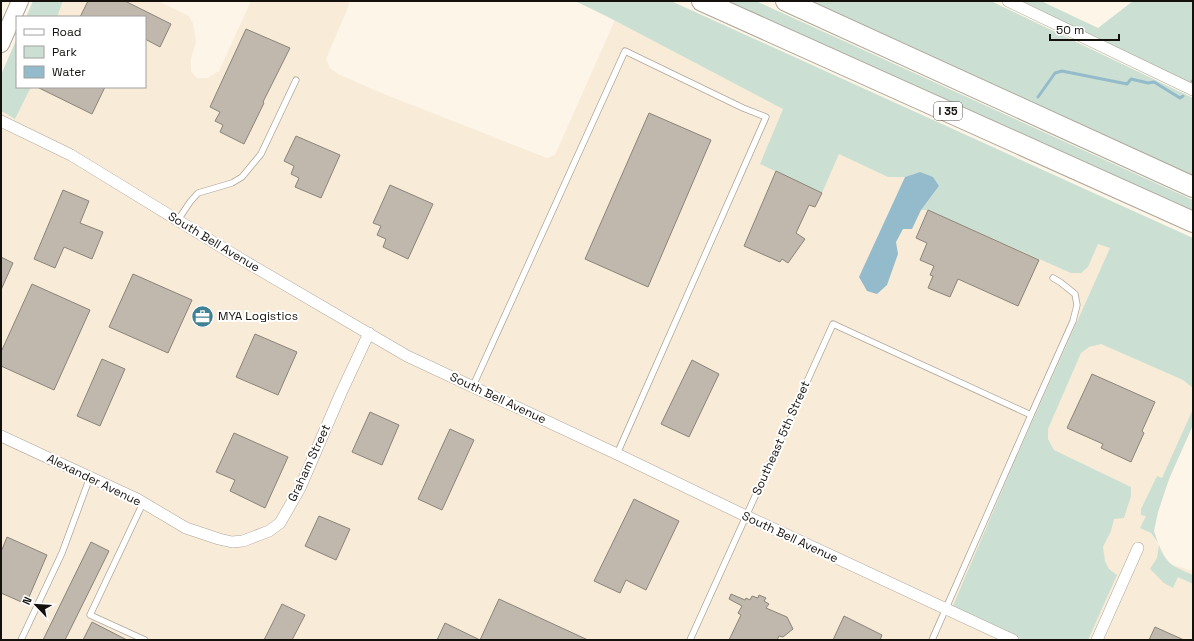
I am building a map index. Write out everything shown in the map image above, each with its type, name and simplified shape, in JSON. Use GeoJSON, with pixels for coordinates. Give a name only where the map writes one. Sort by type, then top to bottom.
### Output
{"type":"FeatureCollection","features":[{"type":"Feature","properties":{"kind":"highway","name":"I 35"},"geometry":{"type":"LineString","coordinates":[[702,1],[1193,222]]}},
{"type":"Feature","properties":{"kind":"highway"},"geometry":{"type":"LineString","coordinates":[[786,1],[1193,187]]}},
{"type":"Feature","properties":{"kind":"main road"},"geometry":{"type":"LineString","coordinates":[[1,44],[20,1]]}},
{"type":"Feature","properties":{"kind":"street"},"geometry":{"type":"LineString","coordinates":[[1008,1],[1193,90]]}},
{"type":"Feature","properties":{"kind":"street","name":"South Bell Avenue"},"geometry":{"type":"LineString","coordinates":[[1,122],[71,155],[408,356],[946,610],[1013,640]]}},
{"type":"Feature","properties":{"kind":"street","name":"Graham Street"},"geometry":{"type":"LineString","coordinates":[[186,528],[232,542],[242,541],[258,536],[269,531],[280,523],[300,488],[369,333]]}},
{"type":"Feature","properties":{"kind":"street","name":"Alexander Avenue"},"geometry":{"type":"LineString","coordinates":[[1,436],[143,503],[186,528]]}},
{"type":"Feature","properties":{"kind":"street"},"geometry":{"type":"LineString","coordinates":[[1098,640],[1138,548]]}},
{"type":"Feature","properties":{"kind":"lane"},"geometry":{"type":"LineString","coordinates":[[473,386],[625,51],[743,108],[766,117],[617,454]]}},
{"type":"Feature","properties":{"kind":"lane"},"geometry":{"type":"LineString","coordinates":[[178,220],[198,193],[232,183],[242,177],[262,154],[296,80]]}},
{"type":"Feature","properties":{"kind":"lane"},"geometry":{"type":"LineString","coordinates":[[932,640],[1073,321],[1078,304],[1075,294],[1053,278]]}},
{"type":"Feature","properties":{"kind":"lane","name":"Southeast 5th Street"},"geometry":{"type":"LineString","coordinates":[[690,640],[832,324],[1031,415]]}},
{"type":"Feature","properties":{"kind":"lane"},"geometry":{"type":"LineString","coordinates":[[21,640],[62,553],[90,478]]}},
{"type":"Feature","properties":{"kind":"lane"},"geometry":{"type":"LineString","coordinates":[[143,503],[90,615],[145,640]]}},
{"type":"Feature","properties":{"kind":"shaded area"},"geometry":{"type":"Polygon","coordinates":[[[63,1],[158,1],[189,16],[193,24],[196,42],[191,59],[191,71],[197,78],[208,78],[219,71],[251,1],[348,1],[349,5],[326,59],[330,68],[338,74],[379,92],[547,158],[555,155],[615,20],[1193,283],[1193,425],[1169,479],[1151,533],[1170,564],[1193,571],[1193,640],[1,640],[1,111],[6,115],[15,118],[30,88],[146,88],[146,16],[57,16],[63,1]]]}},
{"type":"Feature","properties":{"kind":"green space"},"geometry":{"type":"Polygon","coordinates":[[[33,1],[63,1],[57,16],[26,16],[33,1]]]}},
{"type":"Feature","properties":{"kind":"green space"},"geometry":{"type":"Polygon","coordinates":[[[575,1],[671,1],[1193,238],[1193,388],[1183,380],[1101,344],[1089,347],[1081,353],[1048,429],[1048,439],[1054,450],[1131,487],[1131,496],[1124,518],[1114,519],[1111,531],[1103,547],[1105,561],[1109,569],[1117,575],[1088,640],[1023,640],[952,608],[1016,458],[1110,248],[1098,244],[1088,267],[1081,273],[1071,273],[928,210],[921,210],[939,186],[920,172],[905,177],[888,177],[839,154],[822,193],[760,164],[783,109],[575,1]]]}},
{"type":"Feature","properties":{"kind":"green space"},"geometry":{"type":"Polygon","coordinates":[[[718,1],[756,1],[1193,200],[1193,218],[718,1]]]}},
{"type":"Feature","properties":{"kind":"green space"},"geometry":{"type":"Polygon","coordinates":[[[801,1],[991,1],[1193,98],[1193,179],[801,1]]]}},
{"type":"Feature","properties":{"kind":"green space"},"geometry":{"type":"Polygon","coordinates":[[[1018,1],[1041,1],[1098,28],[1133,1],[1193,1],[1193,85],[1018,1]]]}},
{"type":"Feature","properties":{"kind":"green space"},"geometry":{"type":"Polygon","coordinates":[[[16,40],[16,88],[30,88],[15,119],[1,111],[1,75],[16,40]]]}},
{"type":"Feature","properties":{"kind":"green space"},"geometry":{"type":"Polygon","coordinates":[[[1193,409],[1193,425],[1169,479],[1158,512],[1154,531],[1158,543],[1151,533],[1140,528],[1146,516],[1141,515],[1141,509],[1157,476],[1162,478],[1193,409]]]}},
{"type":"Feature","properties":{"kind":"green space"},"geometry":{"type":"Polygon","coordinates":[[[1159,545],[1168,561],[1176,567],[1193,575],[1193,584],[1178,577],[1173,588],[1164,583],[1150,569],[1157,558],[1159,545]]]}},
{"type":"Feature","properties":{"kind":"water"},"geometry":{"type":"Polygon","coordinates":[[[920,172],[933,177],[939,186],[921,210],[912,229],[903,229],[896,242],[898,254],[887,285],[877,294],[867,291],[859,277],[905,177],[920,172]]]}},
{"type":"Feature","properties":{"kind":"building"},"geometry":{"type":"Polygon","coordinates":[[[88,1],[125,1],[171,24],[160,47],[146,40],[146,16],[80,16],[88,1]]]}},
{"type":"Feature","properties":{"kind":"building"},"geometry":{"type":"Polygon","coordinates":[[[246,29],[290,48],[244,144],[220,132],[223,125],[215,121],[220,112],[210,107],[246,29]]]}},
{"type":"Feature","properties":{"kind":"building"},"geometry":{"type":"Polygon","coordinates":[[[39,88],[105,88],[92,114],[39,88]]]}},
{"type":"Feature","properties":{"kind":"building"},"geometry":{"type":"Polygon","coordinates":[[[649,113],[711,140],[648,287],[585,259],[649,113]]]}},
{"type":"Feature","properties":{"kind":"building"},"geometry":{"type":"Polygon","coordinates":[[[296,136],[340,155],[321,198],[295,187],[299,178],[291,174],[294,166],[284,161],[296,136]]]}},
{"type":"Feature","properties":{"kind":"building"},"geometry":{"type":"Polygon","coordinates":[[[776,171],[822,193],[815,207],[809,205],[796,233],[805,239],[788,263],[782,259],[780,262],[744,246],[776,171]]]}},
{"type":"Feature","properties":{"kind":"building"},"geometry":{"type":"Polygon","coordinates":[[[390,185],[433,204],[408,259],[383,247],[386,239],[377,235],[381,226],[373,223],[390,185]]]}},
{"type":"Feature","properties":{"kind":"building"},"geometry":{"type":"Polygon","coordinates":[[[63,190],[89,201],[80,223],[103,232],[92,259],[64,247],[55,268],[34,259],[63,190]]]}},
{"type":"Feature","properties":{"kind":"building"},"geometry":{"type":"Polygon","coordinates":[[[928,210],[1039,260],[1018,306],[958,279],[950,297],[928,288],[933,276],[930,275],[934,266],[920,260],[927,243],[916,238],[928,210]]]}},
{"type":"Feature","properties":{"kind":"building"},"geometry":{"type":"Polygon","coordinates":[[[1,257],[13,263],[1,290],[1,257]]]}},
{"type":"Feature","properties":{"kind":"building"},"geometry":{"type":"Polygon","coordinates":[[[133,274],[192,300],[168,353],[109,327],[133,274]]]}},
{"type":"Feature","properties":{"kind":"building"},"geometry":{"type":"Polygon","coordinates":[[[32,284],[90,310],[54,390],[1,366],[1,352],[32,284]]]}},
{"type":"Feature","properties":{"kind":"building"},"geometry":{"type":"Polygon","coordinates":[[[255,334],[297,352],[278,395],[236,377],[255,334]]]}},
{"type":"Feature","properties":{"kind":"building"},"geometry":{"type":"Polygon","coordinates":[[[102,359],[125,369],[100,426],[77,416],[102,359]]]}},
{"type":"Feature","properties":{"kind":"building"},"geometry":{"type":"Polygon","coordinates":[[[692,360],[719,374],[689,437],[661,424],[692,360]]]}},
{"type":"Feature","properties":{"kind":"building"},"geometry":{"type":"Polygon","coordinates":[[[1092,374],[1155,402],[1142,431],[1144,433],[1131,462],[1101,448],[1103,444],[1067,428],[1092,374]]]}},
{"type":"Feature","properties":{"kind":"building"},"geometry":{"type":"Polygon","coordinates":[[[370,412],[399,425],[382,465],[352,452],[370,412]]]}},
{"type":"Feature","properties":{"kind":"building"},"geometry":{"type":"Polygon","coordinates":[[[450,429],[474,440],[442,510],[418,499],[450,429]]]}},
{"type":"Feature","properties":{"kind":"building"},"geometry":{"type":"Polygon","coordinates":[[[234,433],[288,457],[265,508],[230,491],[235,480],[216,472],[234,433]]]}},
{"type":"Feature","properties":{"kind":"building"},"geometry":{"type":"Polygon","coordinates":[[[634,499],[679,521],[646,590],[626,580],[620,593],[594,581],[634,499]]]}},
{"type":"Feature","properties":{"kind":"building"},"geometry":{"type":"Polygon","coordinates":[[[319,516],[350,529],[336,560],[305,546],[319,516]]]}},
{"type":"Feature","properties":{"kind":"building"},"geometry":{"type":"Polygon","coordinates":[[[7,537],[47,555],[26,604],[1,593],[1,552],[7,537]]]}},
{"type":"Feature","properties":{"kind":"building"},"geometry":{"type":"Polygon","coordinates":[[[91,542],[109,551],[65,640],[43,640],[91,542]]]}},
{"type":"Feature","properties":{"kind":"building"},"geometry":{"type":"Polygon","coordinates":[[[731,594],[745,600],[746,598],[750,600],[752,596],[758,598],[759,595],[766,598],[764,601],[769,604],[766,608],[787,617],[793,629],[783,637],[779,636],[777,640],[729,640],[741,615],[738,613],[742,606],[729,599],[731,594]]]}},
{"type":"Feature","properties":{"kind":"building"},"geometry":{"type":"Polygon","coordinates":[[[499,599],[588,640],[480,640],[499,599]]]}},
{"type":"Feature","properties":{"kind":"building"},"geometry":{"type":"Polygon","coordinates":[[[282,604],[305,615],[292,640],[264,640],[282,604]]]}},
{"type":"Feature","properties":{"kind":"building"},"geometry":{"type":"Polygon","coordinates":[[[844,616],[882,635],[880,640],[833,640],[844,616]]]}},
{"type":"Feature","properties":{"kind":"building"},"geometry":{"type":"Polygon","coordinates":[[[92,622],[127,640],[83,640],[92,622]]]}},
{"type":"Feature","properties":{"kind":"building"},"geometry":{"type":"Polygon","coordinates":[[[445,623],[480,640],[437,640],[445,623]]]}},
{"type":"Feature","properties":{"kind":"building"},"geometry":{"type":"Polygon","coordinates":[[[1155,627],[1184,640],[1149,640],[1155,627]]]}},
{"type":"Feature","properties":{"kind":"waterway"},"geometry":{"type":"LineString","coordinates":[[1038,97],[1055,73],[1062,71],[1127,84],[1131,79],[1148,83],[1154,82],[1180,98],[1183,96]]}},
{"type":"Feature","properties":{"kind":"place","name":"MYA Logistics"},"geometry":{"type":"Point","coordinates":[202,316]}}]}
